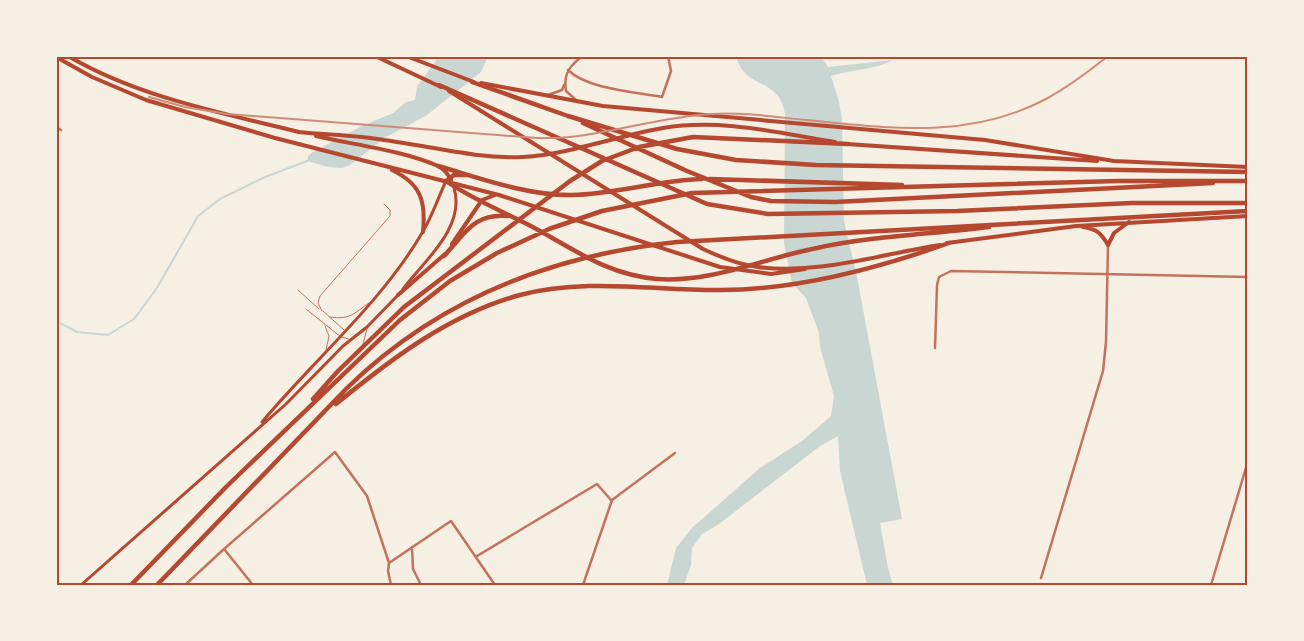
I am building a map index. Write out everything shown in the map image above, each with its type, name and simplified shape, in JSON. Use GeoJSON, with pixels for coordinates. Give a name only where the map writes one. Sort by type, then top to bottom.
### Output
{"type":"FeatureCollection","features":[{"type":"Feature","properties":{"kind":"highway"},"geometry":{"type":"LineString","coordinates":[[472,82],[568,116],[677,149],[759,162],[1248,172]]}},
{"type":"Feature","properties":{"kind":"highway"},"geometry":{"type":"LineString","coordinates":[[439,85],[464,98],[707,204],[725,208],[768,214],[813,215],[1132,203],[1248,204]]}},
{"type":"Feature","properties":{"kind":"highway"},"geometry":{"type":"LineString","coordinates":[[568,116],[687,172],[751,197],[771,201],[802,203],[845,202],[1248,181]]}},
{"type":"Feature","properties":{"kind":"highway"},"geometry":{"type":"LineString","coordinates":[[296,418],[338,371],[404,307],[570,181],[602,161],[639,147],[693,137],[848,144]]}},
{"type":"Feature","properties":{"kind":"highway"},"geometry":{"type":"LineString","coordinates":[[438,166],[539,192],[572,194],[700,179],[939,186]]}},
{"type":"Feature","properties":{"kind":"highway"},"geometry":{"type":"LineString","coordinates":[[451,182],[468,175]]}},
{"type":"Feature","properties":{"kind":"highway"},"geometry":{"type":"LineString","coordinates":[[131,585],[296,418],[421,302],[450,281],[498,253],[549,229],[602,211],[692,193],[1118,181],[1248,181]]}},
{"type":"Feature","properties":{"kind":"highway"},"geometry":{"type":"LineString","coordinates":[[451,182],[573,252],[613,269],[656,279],[698,277],[817,248],[1025,223]]}},
{"type":"Feature","properties":{"kind":"highway"},"geometry":{"type":"LineString","coordinates":[[157,585],[378,359],[444,313],[516,278],[576,259],[620,249],[677,242],[1248,211]]}},
{"type":"Feature","properties":{"kind":"highway"},"geometry":{"type":"LineString","coordinates":[[444,256],[478,220],[489,216],[509,216]]}},
{"type":"Feature","properties":{"kind":"highway"},"geometry":{"type":"LineString","coordinates":[[323,414],[399,355],[439,330],[478,310],[519,296],[560,287],[617,286],[736,290],[811,281],[910,257],[949,243]]}},
{"type":"Feature","properties":{"kind":"main road"},"geometry":{"type":"LineString","coordinates":[[68,56],[97,71],[147,91],[298,132],[375,148],[438,166],[451,182],[456,202],[448,232],[398,296]]}},
{"type":"Feature","properties":{"kind":"main road"},"geometry":{"type":"LineString","coordinates":[[375,56],[439,85]]}},
{"type":"Feature","properties":{"kind":"main road"},"geometry":{"type":"LineString","coordinates":[[406,56],[472,82],[603,106],[985,140],[1114,162]]}},
{"type":"Feature","properties":{"kind":"main road"},"geometry":{"type":"LineString","coordinates":[[56,57],[92,77],[146,100],[360,160],[499,195],[720,268],[771,274],[788,273],[949,243],[1076,226],[1130,221],[1248,216]]}},
{"type":"Feature","properties":{"kind":"main road"},"geometry":{"type":"LineString","coordinates":[[464,98],[687,239],[726,259],[758,267],[822,266]]}},
{"type":"Feature","properties":{"kind":"main road"},"geometry":{"type":"LineString","coordinates":[[331,138],[382,139],[471,154],[503,157],[556,153],[663,128],[707,124],[848,144],[1114,162],[1248,167]]}},
{"type":"Feature","properties":{"kind":"main road"},"geometry":{"type":"LineString","coordinates":[[383,166],[401,174],[419,191],[425,213],[423,232]]}},
{"type":"Feature","properties":{"kind":"main road"},"geometry":{"type":"LineString","coordinates":[[257,428],[341,337],[409,254],[451,182]]}},
{"type":"Feature","properties":{"kind":"main road"},"geometry":{"type":"LineString","coordinates":[[81,585],[286,404],[350,339],[367,327],[398,296],[444,256],[482,200],[499,195]]}},
{"type":"Feature","properties":{"kind":"main road"},"geometry":{"type":"LineString","coordinates":[[1108,245],[1114,233],[1130,221]]}},
{"type":"Feature","properties":{"kind":"main road"},"geometry":{"type":"LineString","coordinates":[[1076,226],[1093,228],[1101,233],[1108,245]]}},
{"type":"Feature","properties":{"kind":"street"},"geometry":{"type":"LineString","coordinates":[[547,95],[562,90],[568,70],[573,63],[583,56]]}},
{"type":"Feature","properties":{"kind":"street"},"geometry":{"type":"LineString","coordinates":[[568,70],[576,77],[588,82],[662,97],[671,71],[668,56]]}},
{"type":"Feature","properties":{"kind":"street"},"geometry":{"type":"LineString","coordinates":[[565,84],[570,96],[576,100]]}},
{"type":"Feature","properties":{"kind":"street"},"geometry":{"type":"LineString","coordinates":[[56,127],[60,130]]}},
{"type":"Feature","properties":{"kind":"street"},"geometry":{"type":"LineString","coordinates":[[1041,578],[1102,371],[1106,342],[1108,245]]}},
{"type":"Feature","properties":{"kind":"street"},"geometry":{"type":"LineString","coordinates":[[935,348],[937,285],[939,277],[951,271],[1248,277]]}},
{"type":"Feature","properties":{"kind":"street"},"geometry":{"type":"LineString","coordinates":[[185,585],[224,548],[335,452],[367,496],[390,563],[388,571],[391,585]]}},
{"type":"Feature","properties":{"kind":"street"},"geometry":{"type":"LineString","coordinates":[[583,585],[612,500],[675,452]]}},
{"type":"Feature","properties":{"kind":"street"},"geometry":{"type":"LineString","coordinates":[[1211,585],[1248,463]]}},
{"type":"Feature","properties":{"kind":"street"},"geometry":{"type":"LineString","coordinates":[[477,556],[597,484],[612,500]]}},
{"type":"Feature","properties":{"kind":"street"},"geometry":{"type":"LineString","coordinates":[[390,563],[452,521],[495,585]]}},
{"type":"Feature","properties":{"kind":"street"},"geometry":{"type":"LineString","coordinates":[[412,547],[413,569],[421,585]]}},
{"type":"Feature","properties":{"kind":"street"},"geometry":{"type":"LineString","coordinates":[[224,548],[254,585]]}},
{"type":"Feature","properties":{"kind":"lane"},"geometry":{"type":"LineString","coordinates":[[322,310],[318,303],[320,296],[390,216],[390,210],[384,204]]}},
{"type":"Feature","properties":{"kind":"lane"},"geometry":{"type":"LineString","coordinates":[[298,290],[346,331],[350,339]]}},
{"type":"Feature","properties":{"kind":"lane"},"geometry":{"type":"LineString","coordinates":[[328,316],[343,319],[369,303]]}},
{"type":"Feature","properties":{"kind":"lane"},"geometry":{"type":"LineString","coordinates":[[306,309],[341,337],[350,339]]}},
{"type":"Feature","properties":{"kind":"lane"},"geometry":{"type":"LineString","coordinates":[[322,323],[329,336],[326,352]]}},
{"type":"Feature","properties":{"kind":"lane"},"geometry":{"type":"LineString","coordinates":[[362,348],[367,327]]}},
{"type":"Feature","properties":{"kind":"shaded area"},"geometry":{"type":"Polygon","coordinates":[[[439,56],[488,56],[481,72],[427,115],[386,137],[350,165],[342,168],[328,167],[308,161],[308,156],[313,152],[362,126],[393,113],[406,102],[415,100],[417,87],[439,56]]]}},
{"type":"Feature","properties":{"kind":"shaded area"},"geometry":{"type":"Polygon","coordinates":[[[736,56],[821,56],[828,67],[893,60],[879,66],[831,76],[842,120],[844,221],[857,277],[902,519],[880,523],[893,585],[867,585],[840,471],[838,436],[820,446],[719,524],[702,534],[692,548],[691,565],[684,585],[667,585],[676,548],[692,528],[760,468],[802,441],[831,416],[834,396],[820,347],[819,333],[806,298],[792,283],[784,243],[785,114],[782,102],[769,88],[754,80],[740,67],[736,56]]]}},
{"type":"Feature","properties":{"kind":"waterway"},"geometry":{"type":"LineString","coordinates":[[56,321],[77,332],[108,335],[134,319],[157,288],[198,216],[220,199],[265,177],[310,160]]}},
{"type":"Feature","properties":{"kind":"railway"},"geometry":{"type":"LineString","coordinates":[[149,97],[185,107],[227,114],[537,138],[581,136],[668,119],[712,114],[759,115],[868,126],[928,128],[958,126],[987,121],[1017,112],[1046,99],[1108,56]]}}]}
